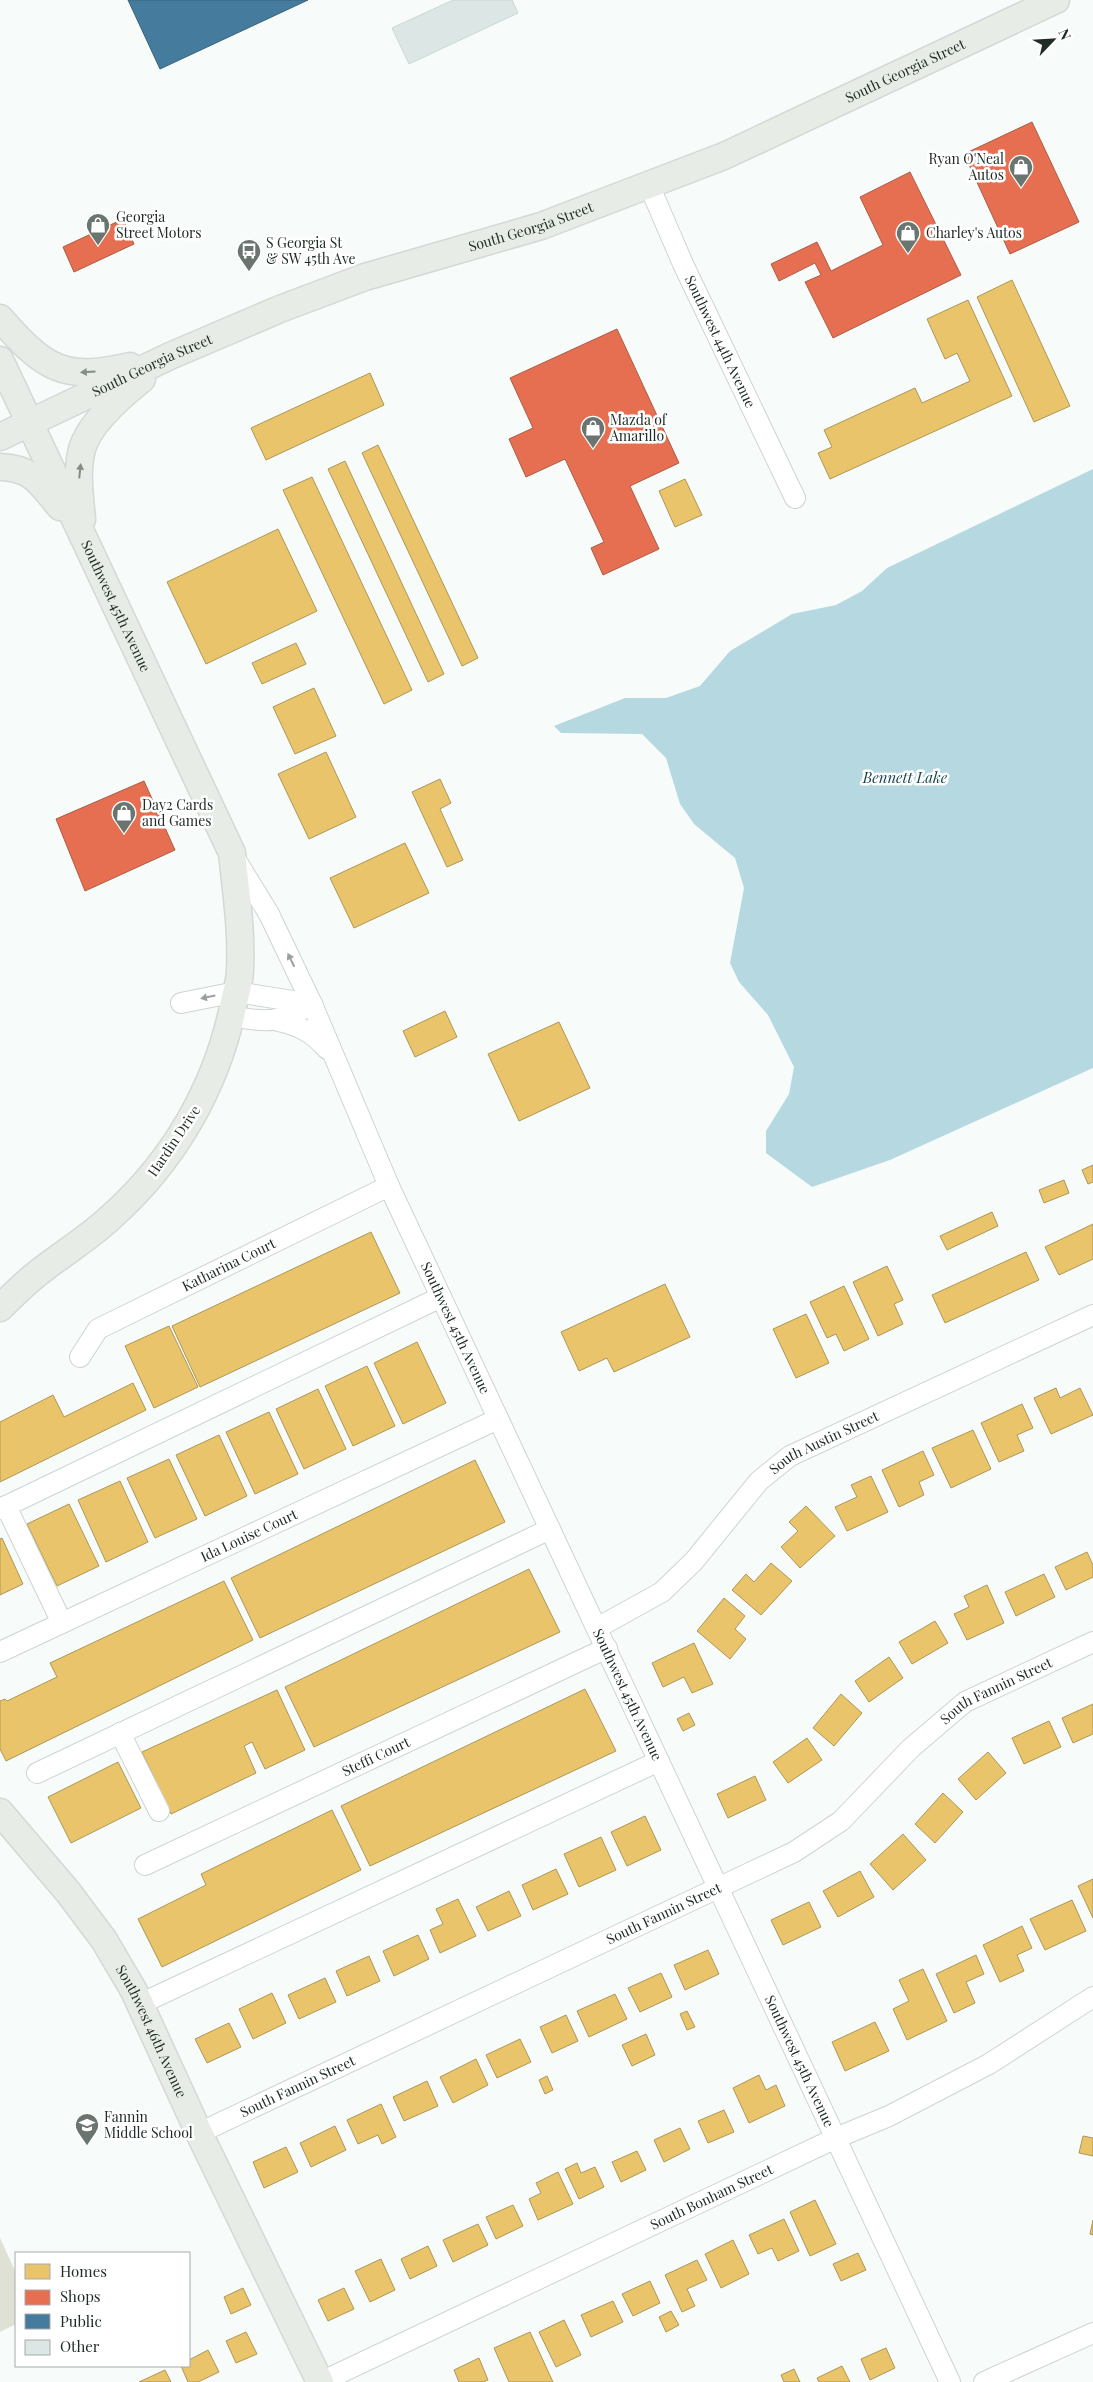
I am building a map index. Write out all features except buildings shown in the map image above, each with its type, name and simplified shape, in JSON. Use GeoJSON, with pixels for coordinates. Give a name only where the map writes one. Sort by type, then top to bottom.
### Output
{"type":"FeatureCollection","features":[{"type":"Feature","properties":{"kind":"main road","name":"South Georgia Street"},"geometry":{"type":"LineString","coordinates":[[0,437],[170,356],[280,309],[366,277],[541,226],[724,156],[1056,0]]}},
{"type":"Feature","properties":{"kind":"main road"},"geometry":{"type":"LineString","coordinates":[[0,318],[38,358],[56,368],[77,373],[110,370],[170,356]]}},
{"type":"Feature","properties":{"kind":"main road"},"geometry":{"type":"LineString","coordinates":[[84,537],[78,486],[82,449],[95,426],[124,393],[170,356]]}},
{"type":"Feature","properties":{"kind":"main road","name":"Southwest 45th Avenue"},"geometry":{"type":"LineString","coordinates":[[0,360],[232,853]]}},
{"type":"Feature","properties":{"kind":"main road"},"geometry":{"type":"LineString","coordinates":[[0,467],[22,468],[38,481],[84,537]]}},
{"type":"Feature","properties":{"kind":"main road","name":"Hardin Drive"},"geometry":{"type":"LineString","coordinates":[[0,1308],[42,1269],[111,1217],[144,1184],[162,1162],[192,1118],[213,1074],[227,1036],[240,972],[240,930],[232,853]]}},
{"type":"Feature","properties":{"kind":"main road"},"geometry":{"type":"LineString","coordinates":[[0,1812],[10,1827]]}},
{"type":"Feature","properties":{"kind":"main road","name":"Southwest 46th Avenue"},"geometry":{"type":"LineString","coordinates":[[10,1827],[68,1892],[104,1940],[140,2004],[199,2133],[321,2382]]}},
{"type":"Feature","properties":{"kind":"street","name":"Southwest 44th Avenue"},"geometry":{"type":"LineString","coordinates":[[649,185],[683,264],[795,498]]}},
{"type":"Feature","properties":{"kind":"street","name":"Southwest 45th Avenue"},"geometry":{"type":"LineString","coordinates":[[232,853],[269,914],[312,1004],[389,1186],[950,2382]]}},
{"type":"Feature","properties":{"kind":"street"},"geometry":{"type":"LineString","coordinates":[[180,1003],[312,1004]]}},
{"type":"Feature","properties":{"kind":"street"},"geometry":{"type":"LineString","coordinates":[[233,1004],[261,1022],[278,1021],[292,1016],[312,1004]]}},
{"type":"Feature","properties":{"kind":"street"},"geometry":{"type":"LineString","coordinates":[[278,1021],[302,1027],[315,1036],[338,1065]]}},
{"type":"Feature","properties":{"kind":"street","name":"Katharina Court"},"geometry":{"type":"LineString","coordinates":[[80,1357],[98,1329],[389,1186]]}},
{"type":"Feature","properties":{"kind":"street"},"geometry":{"type":"LineString","coordinates":[[62,1623],[3,1507],[441,1297]]}},
{"type":"Feature","properties":{"kind":"street","name":"South Austin Street"},"geometry":{"type":"LineString","coordinates":[[597,1628],[662,1592],[694,1561],[759,1481],[790,1456],[1092,1319]]}},
{"type":"Feature","properties":{"kind":"street","name":"Ida Louise Court"},"geometry":{"type":"LineString","coordinates":[[0,1652],[498,1419]]}},
{"type":"Feature","properties":{"kind":"street"},"geometry":{"type":"LineString","coordinates":[[37,1773],[550,1530]]}},
{"type":"Feature","properties":{"kind":"street","name":"South Fannin Street"},"geometry":{"type":"LineString","coordinates":[[199,2133],[794,1852],[841,1821],[911,1748],[965,1702],[1093,1642]]}},
{"type":"Feature","properties":{"kind":"street","name":"Steffi Court"},"geometry":{"type":"LineString","coordinates":[[145,1865],[606,1648]]}},
{"type":"Feature","properties":{"kind":"street"},"geometry":{"type":"LineString","coordinates":[[120,1733],[160,1812]]}},
{"type":"Feature","properties":{"kind":"street"},"geometry":{"type":"LineString","coordinates":[[140,2004],[659,1761]]}},
{"type":"Feature","properties":{"kind":"street","name":"South Bonham Street"},"geometry":{"type":"LineString","coordinates":[[321,2382],[836,2138],[889,2116],[989,2064],[1093,1997]]}},
{"type":"Feature","properties":{"kind":"street"},"geometry":{"type":"LineString","coordinates":[[984,2382],[1093,2332]]}},
{"type":"Feature","properties":{"kind":"shaded area"},"geometry":{"type":"Polygon","coordinates":[[[0,2238],[15,2271],[15,2324],[0,2332],[0,2238]]]}},
{"type":"Feature","properties":{"kind":"water","name":"Bennett Lake"},"geometry":{"type":"Polygon","coordinates":[[[1093,469],[1093,1068],[890,1160],[812,1187],[766,1153],[766,1131],[789,1094],[794,1067],[768,1015],[739,982],[730,963],[744,888],[735,858],[694,824],[680,804],[666,758],[642,734],[561,733],[554,726],[625,698],[666,698],[700,686],[730,651],[792,614],[836,605],[862,591],[887,568],[1093,469]]]}},
{"type":"Feature","properties":{"kind":"place","name":"Ryan O'Neal Autos"},"geometry":{"type":"Point","coordinates":[1021,188]}},
{"type":"Feature","properties":{"kind":"place","name":"Georgia Street Motors"},"geometry":{"type":"Point","coordinates":[98,246]}},
{"type":"Feature","properties":{"kind":"place","name":"Charley's Autos"},"geometry":{"type":"Point","coordinates":[908,254]}},
{"type":"Feature","properties":{"kind":"place","name":"S Georgia St & SW 45th Ave"},"geometry":{"type":"Point","coordinates":[249,272]}},
{"type":"Feature","properties":{"kind":"place","name":"Mazda of Amarillo"},"geometry":{"type":"Point","coordinates":[593,449]}},
{"type":"Feature","properties":{"kind":"place","name":"Day2 Cards and Games"},"geometry":{"type":"Point","coordinates":[124,834]}},
{"type":"Feature","properties":{"kind":"place","name":"Fannin Middle School"},"geometry":{"type":"Point","coordinates":[87,2146]}}]}
